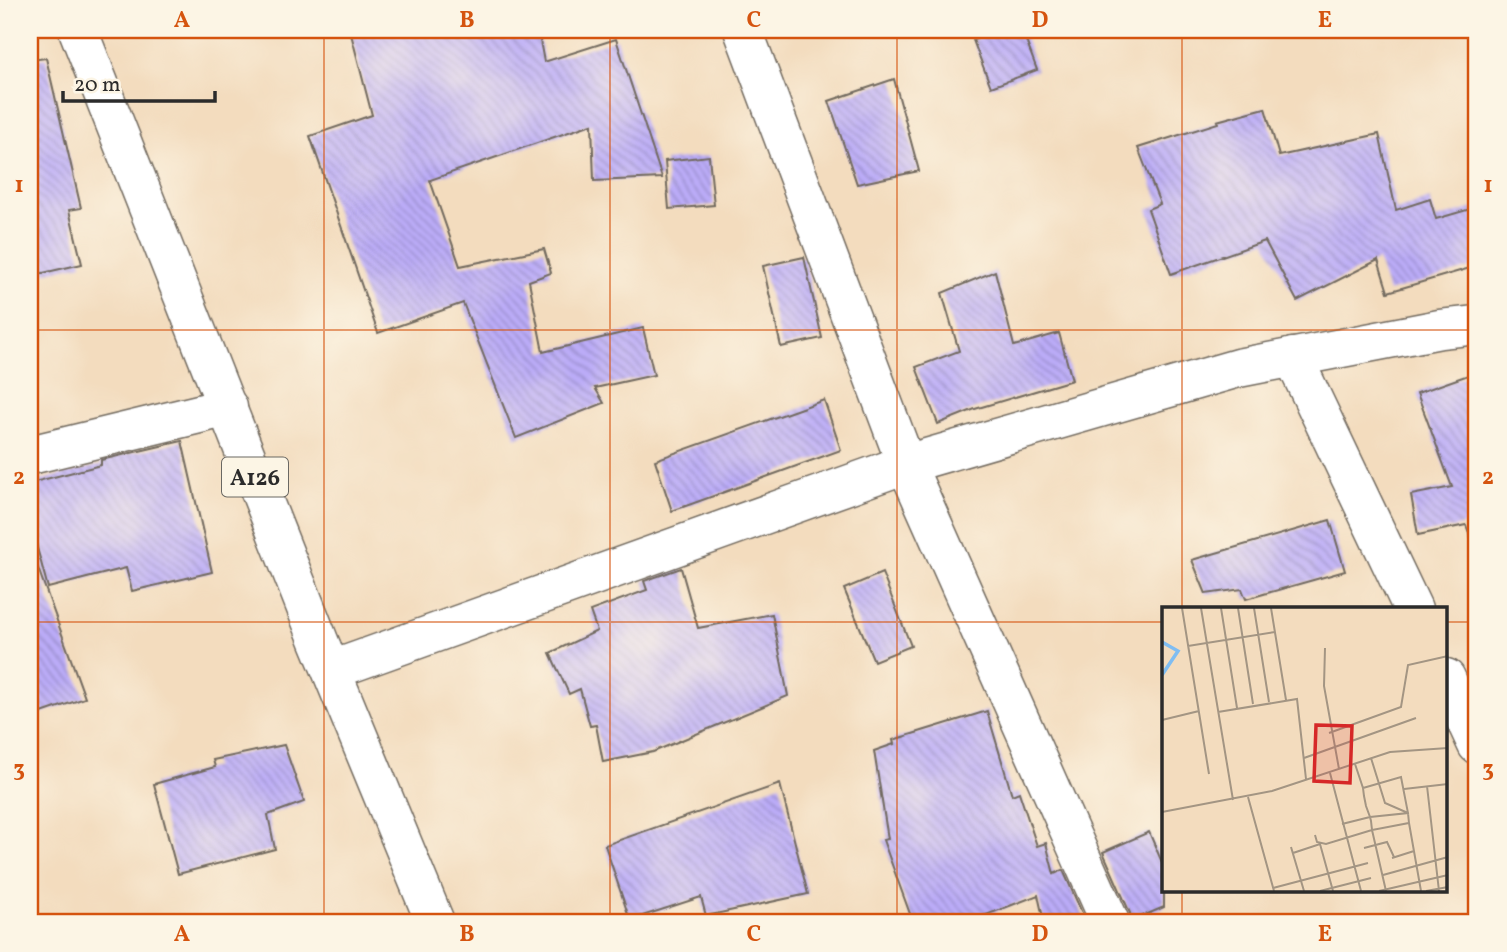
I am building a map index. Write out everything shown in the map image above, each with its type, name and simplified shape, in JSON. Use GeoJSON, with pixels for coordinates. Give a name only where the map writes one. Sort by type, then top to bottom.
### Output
{"type":"FeatureCollection","features":[{"type":"Feature","properties":{"kind":"main road","name":"A126"},"geometry":{"type":"LineString","coordinates":[[78,30],[435,922]]}},
{"type":"Feature","properties":{"kind":"main road"},"geometry":{"type":"LineString","coordinates":[[743,30],[905,464],[1110,922]]}},
{"type":"Feature","properties":{"kind":"main road"},"geometry":{"type":"LineString","coordinates":[[332,670],[905,464],[1238,368],[1440,329],[1477,325]]}},
{"type":"Feature","properties":{"kind":"main road"},"geometry":{"type":"LineString","coordinates":[[1293,357],[1412,607]]}},
{"type":"Feature","properties":{"kind":"main road"},"geometry":{"type":"LineString","coordinates":[[30,455],[228,407]]}},
{"type":"Feature","properties":{"kind":"main road"},"geometry":{"type":"LineString","coordinates":[[1448,682],[1477,745]]}},
{"type":"Feature","properties":{"kind":"building"},"geometry":{"type":"Polygon","coordinates":[[[350,30],[538,30],[544,62],[616,39],[662,178],[594,181],[592,124],[430,180],[460,266],[544,249],[551,273],[529,281],[543,352],[643,328],[654,375],[595,388],[604,403],[516,438],[463,303],[378,333],[310,136],[372,115],[350,30]]]}},
{"type":"Feature","properties":{"kind":"building"},"geometry":{"type":"Polygon","coordinates":[[[1000,30],[1022,30],[1037,70],[991,87],[973,40],[1000,30]]]}},
{"type":"Feature","properties":{"kind":"building"},"geometry":{"type":"Polygon","coordinates":[[[46,58],[81,208],[69,210],[82,264],[30,276],[30,60],[46,58]]]}},
{"type":"Feature","properties":{"kind":"building"},"geometry":{"type":"Polygon","coordinates":[[[894,79],[919,171],[857,184],[829,101],[894,79]]]}},
{"type":"Feature","properties":{"kind":"building"},"geometry":{"type":"Polygon","coordinates":[[[1265,108],[1279,156],[1379,134],[1396,210],[1430,199],[1436,219],[1477,207],[1477,266],[1388,292],[1378,260],[1297,301],[1265,241],[1171,274],[1148,209],[1160,204],[1138,148],[1265,108]]]}},
{"type":"Feature","properties":{"kind":"building"},"geometry":{"type":"Polygon","coordinates":[[[709,156],[714,205],[669,209],[665,161],[709,156]]]}},
{"type":"Feature","properties":{"kind":"building"},"geometry":{"type":"Polygon","coordinates":[[[804,257],[822,338],[781,347],[763,266],[804,257]]]}},
{"type":"Feature","properties":{"kind":"building"},"geometry":{"type":"Polygon","coordinates":[[[995,271],[1014,346],[1059,333],[1072,380],[975,409],[938,424],[916,367],[959,351],[942,293],[995,271]]]}},
{"type":"Feature","properties":{"kind":"building"},"geometry":{"type":"Polygon","coordinates":[[[1477,372],[1477,542],[1473,543],[1466,525],[1418,535],[1411,495],[1452,487],[1417,393],[1477,372]]]}},
{"type":"Feature","properties":{"kind":"building"},"geometry":{"type":"Polygon","coordinates":[[[824,400],[841,450],[672,511],[655,460],[824,400]]]}},
{"type":"Feature","properties":{"kind":"building"},"geometry":{"type":"Polygon","coordinates":[[[182,441],[212,572],[132,591],[126,568],[48,588],[30,522],[30,483],[101,465],[101,460],[182,441]]]}},
{"type":"Feature","properties":{"kind":"building"},"geometry":{"type":"Polygon","coordinates":[[[1330,520],[1345,571],[1246,599],[1242,589],[1206,594],[1192,560],[1330,520]]]}},
{"type":"Feature","properties":{"kind":"building"},"geometry":{"type":"Polygon","coordinates":[[[30,560],[35,560],[85,698],[30,717],[30,560]]]}},
{"type":"Feature","properties":{"kind":"building"},"geometry":{"type":"Polygon","coordinates":[[[681,568],[698,628],[772,614],[788,696],[653,752],[603,762],[596,725],[590,726],[580,689],[569,694],[550,653],[597,631],[590,611],[647,590],[644,581],[681,568]]]}},
{"type":"Feature","properties":{"kind":"building"},"geometry":{"type":"Polygon","coordinates":[[[882,573],[911,646],[874,661],[844,589],[882,573]]]}},
{"type":"Feature","properties":{"kind":"building"},"geometry":{"type":"Polygon","coordinates":[[[987,711],[1012,795],[1019,792],[1037,846],[1046,843],[1054,874],[1063,870],[1086,922],[1044,922],[1038,895],[968,922],[913,922],[883,840],[888,839],[874,751],[894,744],[893,740],[987,711]]]}},
{"type":"Feature","properties":{"kind":"building"},"geometry":{"type":"Polygon","coordinates":[[[284,745],[304,802],[268,815],[275,849],[178,874],[154,784],[215,767],[213,760],[284,745]]]}},
{"type":"Feature","properties":{"kind":"building"},"geometry":{"type":"Polygon","coordinates":[[[780,784],[808,894],[706,916],[701,897],[630,920],[605,845],[780,784]]]}},
{"type":"Feature","properties":{"kind":"building"},"geometry":{"type":"Polygon","coordinates":[[[1149,832],[1162,862],[1164,907],[1131,921],[1103,852],[1149,832]]]}}]}
